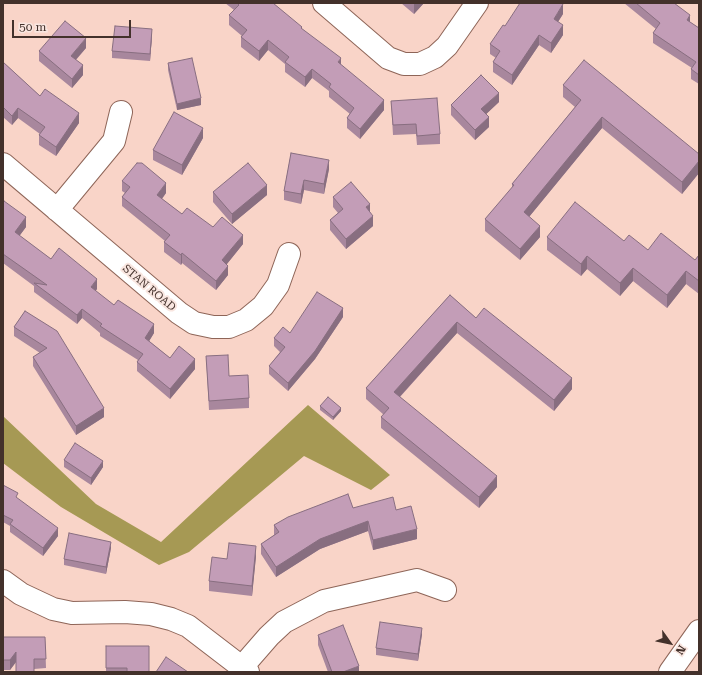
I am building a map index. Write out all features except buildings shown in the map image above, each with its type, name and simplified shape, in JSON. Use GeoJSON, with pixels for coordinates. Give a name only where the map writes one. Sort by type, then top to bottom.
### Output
{"type":"FeatureCollection","features":[{"type":"Feature","properties":{"kind":"street"},"geometry":{"type":"LineString","coordinates":[[324,3],[388,58],[404,64],[420,64],[435,57],[447,46],[477,3]]}},
{"type":"Feature","properties":{"kind":"street"},"geometry":{"type":"LineString","coordinates":[[57,210],[114,141],[121,112]]}},
{"type":"Feature","properties":{"kind":"street","name":"STAN ROAD"},"geometry":{"type":"LineString","coordinates":[[3,164],[178,313],[194,323],[213,327],[229,327],[246,320],[263,306],[278,285],[289,254]]}},
{"type":"Feature","properties":{"kind":"street"},"geometry":{"type":"LineString","coordinates":[[3,581],[35,601],[72,613],[125,612],[151,614],[171,619],[188,626],[245,669],[269,636],[284,622],[324,601],[416,580],[445,590]]}},
{"type":"Feature","properties":{"kind":"street"},"geometry":{"type":"LineString","coordinates":[[670,672],[699,631]]}},
{"type":"Feature","properties":{"kind":"shaded area"},"geometry":{"type":"Polygon","coordinates":[[[308,405],[390,475],[371,490],[304,456],[189,552],[159,565],[61,507],[3,463],[3,416],[96,504],[161,542],[308,405]]]}}]}
